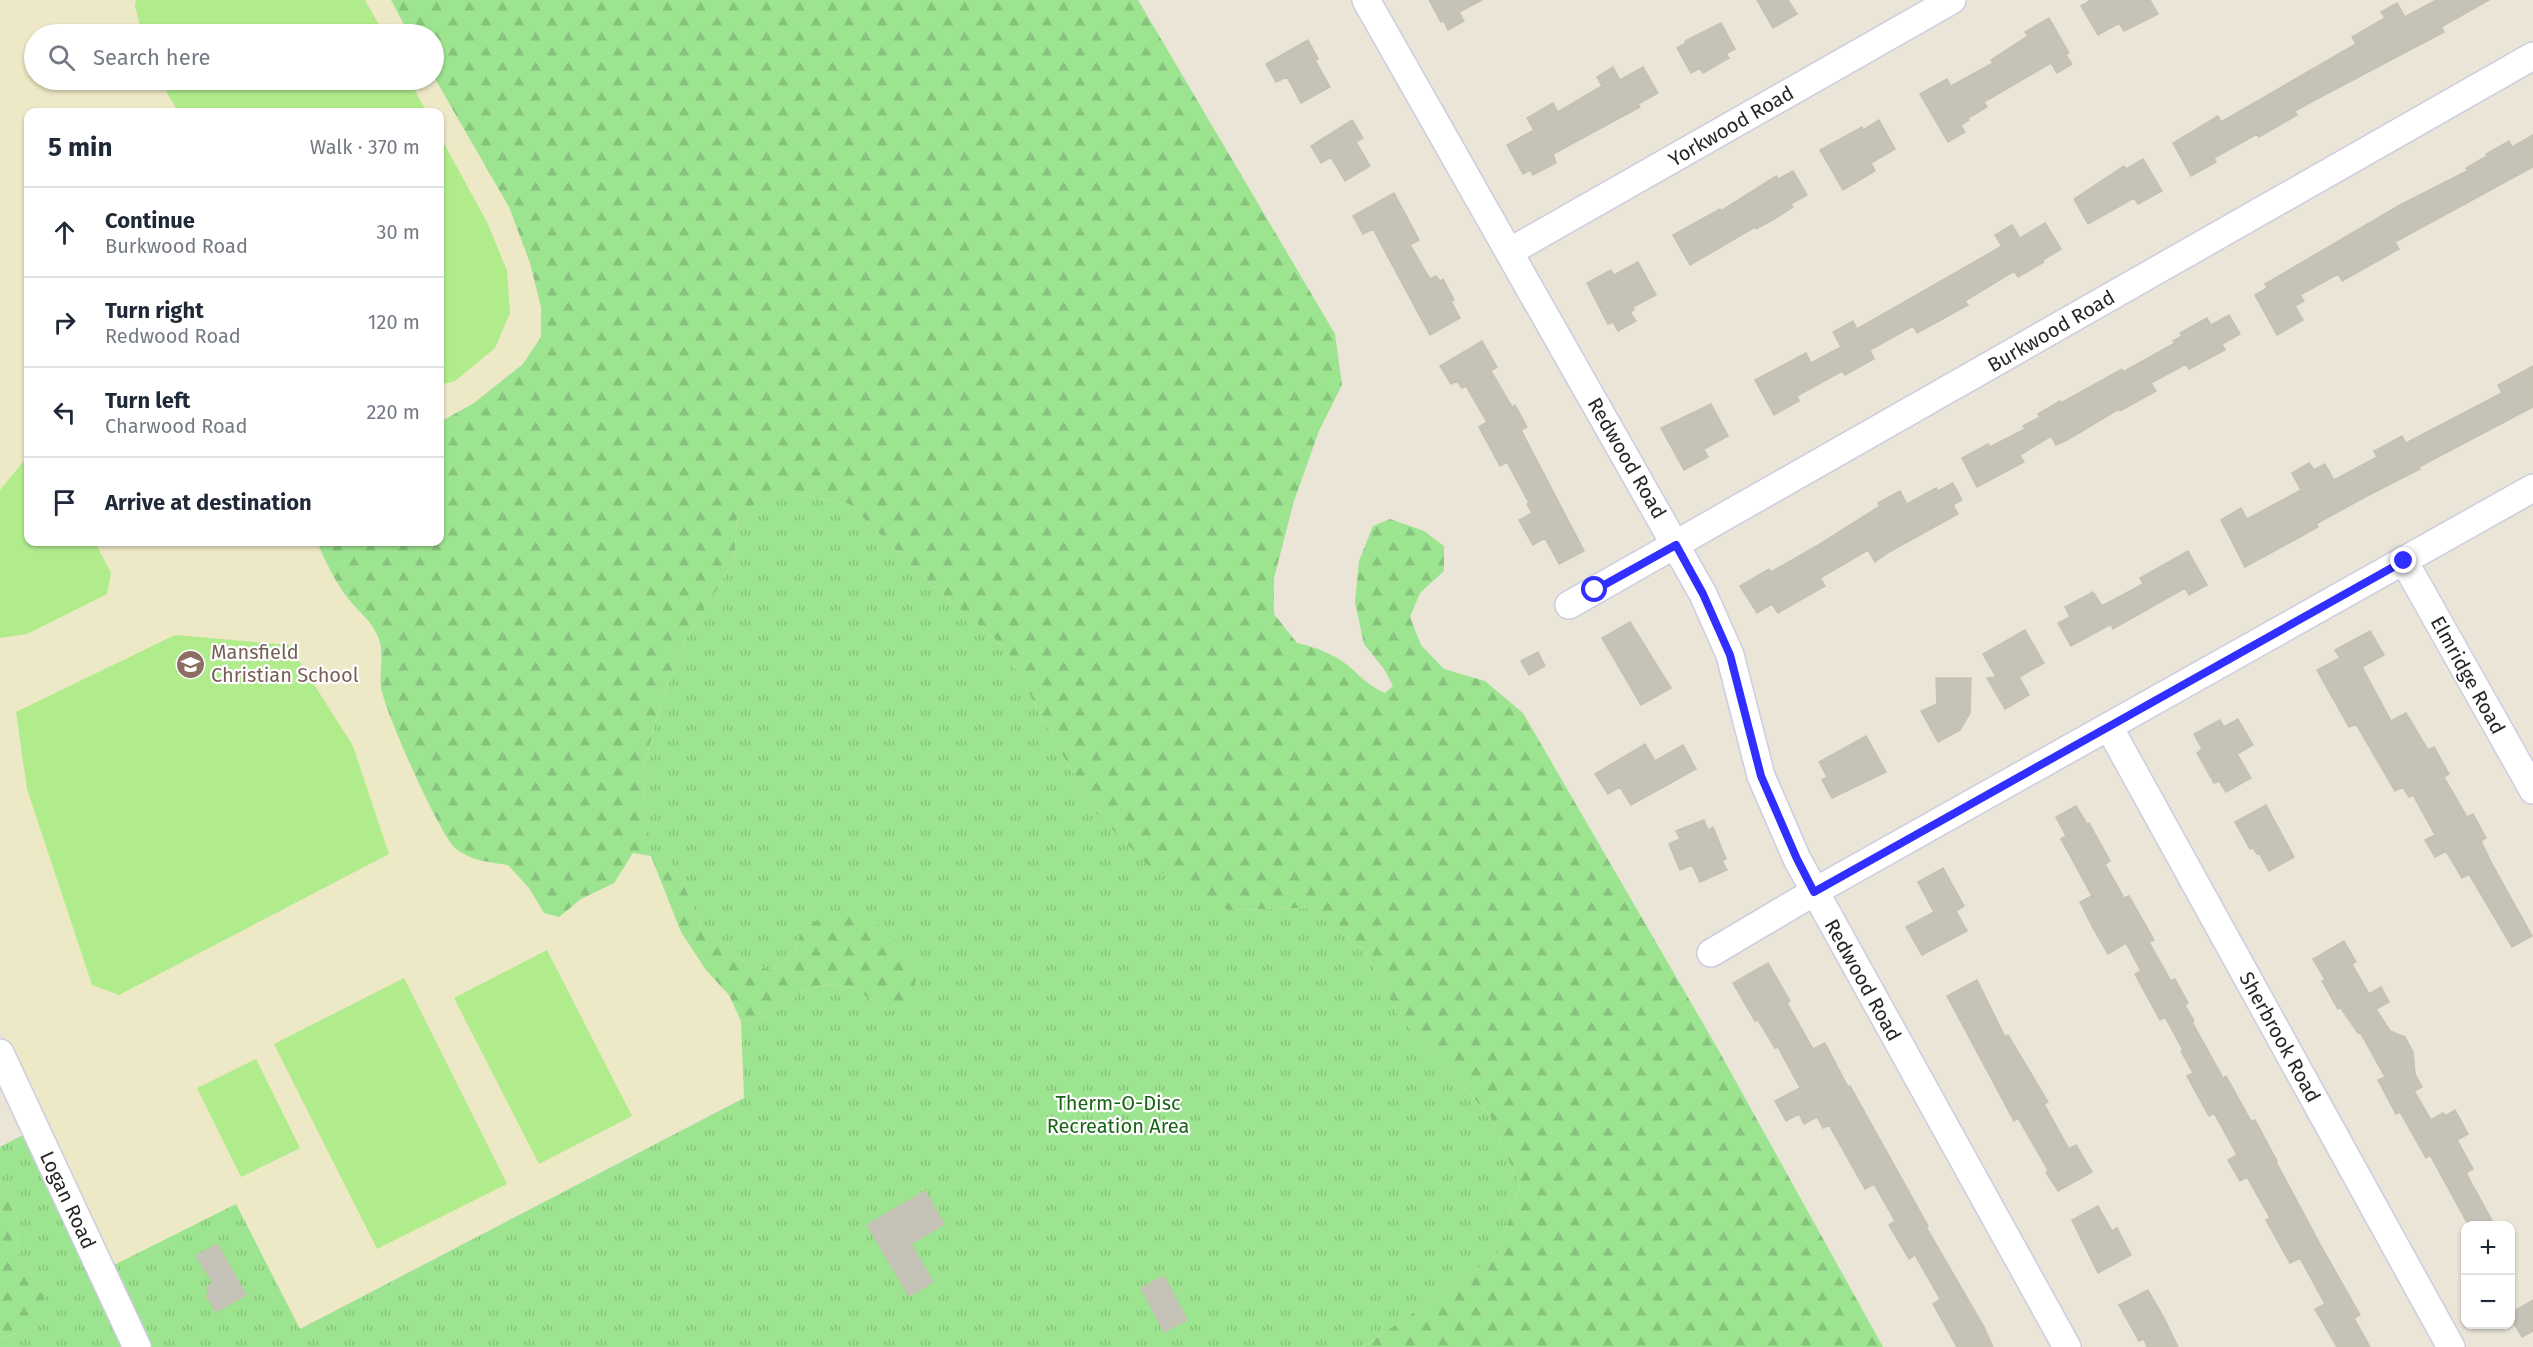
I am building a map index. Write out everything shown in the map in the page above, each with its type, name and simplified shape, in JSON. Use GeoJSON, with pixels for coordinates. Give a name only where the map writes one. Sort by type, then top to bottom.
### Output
{"type":"FeatureCollection","features":[{"type":"Feature","properties":{"kind":"street","name":"Redwood Road"},"geometry":{"type":"LineString","coordinates":[[1366,0],[1703,594],[1726,646],[1761,776],[1792,848],[1814,892],[2067,1347]]}},
{"type":"Feature","properties":{"kind":"street","name":"Yorkwood Road"},"geometry":{"type":"LineString","coordinates":[[1509,252],[1952,0]]}},
{"type":"Feature","properties":{"kind":"street","name":"Burkwood Road"},"geometry":{"type":"LineString","coordinates":[[1569,605],[2533,56]]}},
{"type":"Feature","properties":{"kind":"street"},"geometry":{"type":"LineString","coordinates":[[1711,953],[1814,892],[2533,488]]}},
{"type":"Feature","properties":{"kind":"street","name":"Elmridge Road"},"geometry":{"type":"LineString","coordinates":[[2404,561],[2533,790]]}},
{"type":"Feature","properties":{"kind":"street","name":"Sherbrook Road"},"geometry":{"type":"LineString","coordinates":[[2109,727],[2451,1347]]}},
{"type":"Feature","properties":{"kind":"street","name":"Logan Road"},"geometry":{"type":"LineString","coordinates":[[0,1053],[137,1347]]}},
{"type":"Feature","properties":{"kind":"shaded area","name":"Mansfield Christian School"},"geometry":{"type":"Polygon","coordinates":[[[0,0],[391,0],[404,24],[24,24],[24,90],[442,90],[509,207],[530,263],[541,306],[541,337],[523,364],[474,403],[444,420],[444,108],[24,108],[24,546],[319,546],[328,568],[351,602],[368,618],[380,639],[381,689],[479,861],[508,865],[529,888],[544,913],[559,917],[581,899],[613,883],[633,853],[651,856],[681,932],[706,970],[729,995],[741,1021],[744,1097],[299,1329],[236,1204],[110,1267],[0,1027],[0,0]]]}},
{"type":"Feature","properties":{"kind":"green space"},"geometry":{"type":"Polygon","coordinates":[[[136,0],[365,0],[378,24],[140,24],[135,6],[136,0]]]}},
{"type":"Feature","properties":{"kind":"green space"},"geometry":{"type":"Polygon","coordinates":[[[391,0],[1138,0],[1335,334],[1342,385],[1319,431],[1294,501],[1274,578],[1274,614],[1297,643],[1335,657],[1369,684],[1385,693],[1393,686],[1384,669],[1364,644],[1355,602],[1359,561],[1373,526],[1390,519],[1424,531],[1444,546],[1444,571],[1420,593],[1410,617],[1421,645],[1444,669],[1485,681],[1523,713],[1715,1044],[1883,1347],[1363,1347],[1497,1256],[1520,1186],[1490,1116],[1398,1015],[1364,950],[1309,908],[1228,910],[1148,865],[1093,810],[1003,646],[931,584],[849,504],[774,490],[737,517],[734,562],[683,644],[658,713],[642,774],[651,855],[668,859],[682,880],[703,931],[741,960],[770,970],[793,956],[804,924],[843,915],[867,914],[899,944],[916,971],[914,1003],[888,1011],[854,988],[827,984],[801,992],[769,1016],[741,1021],[729,995],[706,970],[681,932],[651,856],[633,853],[614,883],[581,899],[559,917],[544,913],[529,888],[508,865],[474,859],[456,849],[448,839],[426,798],[384,700],[381,687],[381,649],[376,631],[340,587],[319,546],[444,546],[444,420],[474,403],[523,364],[541,337],[541,307],[530,263],[509,207],[442,90],[444,90],[444,24],[404,24],[391,0]]]}},
{"type":"Feature","properties":{"kind":"green space"},"geometry":{"type":"Polygon","coordinates":[[[166,90],[415,90],[425,108],[176,108],[166,90]]]}},
{"type":"Feature","properties":{"kind":"green space"},"geometry":{"type":"Polygon","coordinates":[[[444,143],[488,224],[507,271],[510,313],[495,348],[455,381],[444,384],[444,143]]]}},
{"type":"Feature","properties":{"kind":"green space"},"geometry":{"type":"Polygon","coordinates":[[[24,461],[24,546],[97,546],[111,573],[107,594],[27,634],[0,638],[0,490],[24,461]]]}},
{"type":"Feature","properties":{"kind":"green space","name":"Therm-O-Disc Recreation Area"},"geometry":{"type":"Polygon","coordinates":[[[774,490],[849,504],[931,584],[1003,646],[1093,810],[1228,910],[1309,908],[1364,950],[1398,1015],[1490,1116],[1520,1186],[1497,1256],[1363,1347],[148,1347],[110,1267],[236,1204],[300,1329],[744,1098],[741,1021],[769,1016],[801,992],[827,984],[854,988],[888,1011],[804,924],[793,956],[770,970],[741,960],[703,931],[682,880],[668,859],[651,856],[642,774],[658,713],[683,644],[734,562],[737,516],[774,490]]]}},
{"type":"Feature","properties":{"kind":"green space"},"geometry":{"type":"Polygon","coordinates":[[[175,635],[289,645],[353,746],[389,854],[119,995],[92,985],[27,789],[16,712],[175,635]]]}},
{"type":"Feature","properties":{"kind":"green space"},"geometry":{"type":"Polygon","coordinates":[[[547,950],[632,1116],[539,1164],[454,998],[547,950]]]}},
{"type":"Feature","properties":{"kind":"green space"},"geometry":{"type":"Polygon","coordinates":[[[404,978],[507,1184],[377,1249],[274,1044],[404,978]]]}},
{"type":"Feature","properties":{"kind":"green space"},"geometry":{"type":"Polygon","coordinates":[[[256,1059],[300,1148],[241,1177],[197,1088],[256,1059]]]}},
{"type":"Feature","properties":{"kind":"green space"},"geometry":{"type":"Polygon","coordinates":[[[25,1134],[125,1347],[0,1347],[0,1339],[36,1326],[41,1291],[17,1249],[18,1222],[9,1194],[0,1187],[0,1147],[25,1134]]]}},
{"type":"Feature","properties":{"kind":"green space"},"geometry":{"type":"Polygon","coordinates":[[[0,1187],[9,1194],[18,1222],[17,1249],[41,1291],[47,1311],[36,1326],[0,1339],[0,1187]]]}},
{"type":"Feature","properties":{"kind":"building"},"geometry":{"type":"Polygon","coordinates":[[[1429,0],[1482,0],[1459,12],[1464,21],[1448,30],[1429,0]]]}},
{"type":"Feature","properties":{"kind":"building"},"geometry":{"type":"Polygon","coordinates":[[[1757,0],[1788,0],[1797,14],[1773,28],[1757,0]]]}},
{"type":"Feature","properties":{"kind":"building"},"geometry":{"type":"Polygon","coordinates":[[[2091,0],[2150,0],[2158,14],[2124,31],[2119,23],[2098,35],[2081,6],[2091,0]]]}},
{"type":"Feature","properties":{"kind":"building"},"geometry":{"type":"Polygon","coordinates":[[[2436,0],[2489,0],[2441,27],[2444,32],[2295,111],[2297,115],[2259,137],[2257,134],[2214,158],[2216,162],[2191,176],[2173,143],[2218,116],[2221,122],[2356,44],[2352,37],[2385,18],[2381,12],[2397,3],[2405,17],[2436,0]]]}},
{"type":"Feature","properties":{"kind":"building"},"geometry":{"type":"Polygon","coordinates":[[[2049,18],[2069,53],[2066,55],[2072,64],[2057,73],[2051,63],[1984,102],[1987,107],[1961,125],[1965,132],[1948,142],[1920,94],[1947,79],[1951,86],[1993,63],[1991,60],[2028,36],[2025,32],[2049,18]]]}},
{"type":"Feature","properties":{"kind":"building"},"geometry":{"type":"Polygon","coordinates":[[[1721,23],[1735,49],[1726,54],[1729,58],[1703,73],[1700,68],[1691,73],[1677,48],[1686,43],[1685,41],[1721,23]]]}},
{"type":"Feature","properties":{"kind":"building"},"geometry":{"type":"Polygon","coordinates":[[[1308,40],[1318,59],[1315,60],[1330,87],[1301,103],[1287,77],[1276,82],[1266,64],[1308,40]]]}},
{"type":"Feature","properties":{"kind":"building"},"geometry":{"type":"Polygon","coordinates":[[[1613,67],[1620,80],[1643,67],[1658,93],[1638,104],[1640,107],[1553,154],[1556,163],[1533,175],[1530,170],[1523,174],[1507,145],[1534,130],[1527,118],[1553,103],[1558,112],[1602,86],[1597,77],[1613,67]]]}},
{"type":"Feature","properties":{"kind":"building"},"geometry":{"type":"Polygon","coordinates":[[[1352,120],[1363,138],[1356,142],[1370,166],[1345,181],[1331,157],[1321,163],[1311,146],[1352,120]]]}},
{"type":"Feature","properties":{"kind":"building"},"geometry":{"type":"Polygon","coordinates":[[[1879,120],[1895,149],[1871,163],[1875,171],[1843,190],[1820,150],[1879,120]]]}},
{"type":"Feature","properties":{"kind":"building"},"geometry":{"type":"Polygon","coordinates":[[[2533,135],[2533,167],[2395,242],[2399,249],[2342,281],[2338,274],[2300,295],[2304,301],[2295,306],[2303,320],[2277,335],[2255,295],[2267,288],[2265,284],[2400,205],[2467,171],[2466,168],[2509,141],[2512,147],[2533,135]]]}},
{"type":"Feature","properties":{"kind":"building"},"geometry":{"type":"Polygon","coordinates":[[[2143,159],[2162,191],[2138,204],[2134,198],[2088,224],[2074,199],[2124,166],[2126,169],[2143,159]]]}},
{"type":"Feature","properties":{"kind":"building"},"geometry":{"type":"Polygon","coordinates":[[[1793,171],[1807,195],[1791,204],[1793,207],[1776,218],[1756,229],[1755,227],[1690,265],[1673,235],[1720,209],[1721,211],[1776,176],[1778,179],[1793,171]]]}},
{"type":"Feature","properties":{"kind":"building"},"geometry":{"type":"Polygon","coordinates":[[[1394,193],[1419,240],[1410,245],[1430,279],[1436,276],[1440,281],[1443,279],[1460,318],[1430,335],[1373,229],[1363,234],[1353,216],[1394,193]]]}},
{"type":"Feature","properties":{"kind":"building"},"geometry":{"type":"Polygon","coordinates":[[[2045,223],[2061,249],[2043,260],[2044,262],[2018,277],[2014,271],[1965,301],[1968,305],[1917,333],[1913,326],[1870,350],[1874,359],[1845,375],[1842,371],[1797,396],[1799,401],[1774,415],[1755,380],[1806,353],[1811,363],[1841,347],[1833,332],[1853,321],[1857,329],[2002,246],[1995,235],[2012,225],[2020,238],[2045,223]]]}},
{"type":"Feature","properties":{"kind":"building"},"geometry":{"type":"Polygon","coordinates":[[[1638,262],[1656,295],[1633,307],[1634,310],[1630,312],[1636,321],[1618,331],[1613,322],[1608,324],[1587,283],[1611,270],[1614,275],[1638,262]]]}},
{"type":"Feature","properties":{"kind":"building"},"geometry":{"type":"Polygon","coordinates":[[[2229,315],[2240,334],[2222,344],[2225,350],[2189,369],[2186,364],[2151,383],[2156,391],[2120,411],[2119,409],[2067,440],[2056,445],[2051,436],[2020,455],[2024,462],[1977,487],[1962,458],[1988,444],[1990,447],[2025,429],[2023,426],[2040,417],[2038,414],[2122,369],[2123,372],[2175,343],[2173,341],[2182,336],[2180,333],[2207,318],[2211,325],[2229,315]]]}},
{"type":"Feature","properties":{"kind":"building"},"geometry":{"type":"Polygon","coordinates":[[[1482,341],[1497,367],[1491,371],[1512,407],[1515,405],[1527,427],[1521,430],[1584,551],[1559,564],[1545,538],[1533,545],[1519,520],[1532,513],[1527,504],[1529,503],[1507,462],[1500,466],[1479,427],[1487,422],[1466,386],[1462,388],[1457,381],[1451,384],[1440,366],[1482,341]]]}},
{"type":"Feature","properties":{"kind":"building"},"geometry":{"type":"Polygon","coordinates":[[[2533,366],[2533,407],[2316,524],[2318,527],[2245,567],[2221,520],[2241,508],[2247,519],[2301,490],[2292,473],[2309,463],[2314,470],[2325,464],[2334,480],[2377,457],[2374,451],[2402,436],[2406,443],[2502,393],[2498,385],[2533,366]]]}},
{"type":"Feature","properties":{"kind":"building"},"geometry":{"type":"Polygon","coordinates":[[[1711,404],[1728,436],[1704,449],[1708,457],[1684,470],[1661,428],[1711,404]]]}},
{"type":"Feature","properties":{"kind":"building"},"geometry":{"type":"Polygon","coordinates":[[[1953,483],[1962,500],[1953,505],[1958,514],[1875,562],[1868,550],[1820,578],[1825,586],[1778,613],[1772,604],[1757,613],[1740,586],[1769,569],[1771,572],[1820,544],[1880,506],[1878,503],[1900,491],[1907,504],[1936,488],[1938,491],[1953,483]]]}},
{"type":"Feature","properties":{"kind":"building"},"geometry":{"type":"Polygon","coordinates":[[[2188,551],[2207,585],[2189,595],[2185,588],[2113,629],[2111,624],[2071,646],[2058,623],[2070,617],[2065,607],[2093,592],[2102,606],[2143,584],[2140,578],[2188,551]]]}},
{"type":"Feature","properties":{"kind":"building"},"geometry":{"type":"Polygon","coordinates":[[[1630,622],[1671,688],[1641,705],[1602,638],[1630,622]]]}},
{"type":"Feature","properties":{"kind":"building"},"geometry":{"type":"Polygon","coordinates":[[[2025,630],[2044,663],[2019,677],[2029,695],[2005,709],[1987,678],[1996,677],[1983,654],[2025,630]]]}},
{"type":"Feature","properties":{"kind":"building"},"geometry":{"type":"Polygon","coordinates":[[[2370,631],[2384,655],[2362,667],[2391,721],[2406,713],[2428,750],[2434,747],[2449,774],[2444,777],[2467,817],[2473,814],[2486,838],[2481,841],[2491,862],[2532,936],[2512,947],[2469,874],[2462,878],[2446,851],[2435,857],[2425,840],[2435,835],[2413,795],[2409,797],[2403,787],[2395,791],[2356,724],[2349,727],[2317,670],[2340,658],[2335,650],[2370,631]]]}},
{"type":"Feature","properties":{"kind":"building"},"geometry":{"type":"Polygon","coordinates":[[[1538,652],[1545,666],[1529,675],[1521,661],[1538,652]]]}},
{"type":"Feature","properties":{"kind":"building"},"geometry":{"type":"Polygon","coordinates":[[[1936,678],[1971,678],[1970,713],[1960,730],[1938,742],[1921,711],[1937,704],[1936,678]]]}},
{"type":"Feature","properties":{"kind":"building"},"geometry":{"type":"Polygon","coordinates":[[[2238,719],[2253,745],[2237,754],[2251,778],[2226,792],[2219,781],[2214,783],[2197,753],[2202,749],[2194,734],[2220,720],[2224,727],[2238,719]]]}},
{"type":"Feature","properties":{"kind":"building"},"geometry":{"type":"Polygon","coordinates":[[[1866,736],[1886,772],[1832,798],[1822,780],[1827,777],[1819,762],[1866,736]]]}},
{"type":"Feature","properties":{"kind":"building"},"geometry":{"type":"Polygon","coordinates":[[[1645,744],[1655,761],[1683,745],[1696,769],[1631,805],[1620,787],[1608,794],[1595,774],[1645,744]]]}},
{"type":"Feature","properties":{"kind":"building"},"geometry":{"type":"Polygon","coordinates":[[[2266,805],[2294,857],[2269,871],[2259,853],[2257,854],[2253,848],[2250,849],[2235,822],[2266,805]]]}},
{"type":"Feature","properties":{"kind":"building"},"geometry":{"type":"Polygon","coordinates":[[[2076,806],[2087,824],[2089,823],[2110,861],[2105,864],[2124,898],[2129,896],[2154,940],[2149,942],[2171,981],[2175,979],[2188,1003],[2185,1005],[2194,1021],[2192,1022],[2223,1078],[2226,1076],[2251,1121],[2255,1120],[2360,1315],[2354,1318],[2370,1347],[2337,1347],[2315,1309],[2325,1304],[2300,1258],[2290,1263],[2266,1220],[2270,1218],[2247,1177],[2240,1181],[2228,1160],[2237,1155],[2214,1113],[2209,1116],[2187,1076],[2193,1073],[2181,1051],[2183,1050],[2165,1017],[2160,1020],[2135,974],[2141,971],[2126,943],[2108,954],[2093,928],[2080,902],[2092,896],[2061,839],[2066,836],[2056,817],[2076,806]]]}},
{"type":"Feature","properties":{"kind":"building"},"geometry":{"type":"Polygon","coordinates":[[[1704,820],[1708,830],[1713,827],[1726,859],[1722,861],[1727,870],[1700,882],[1692,865],[1680,870],[1669,844],[1680,839],[1676,831],[1704,820]]]}},
{"type":"Feature","properties":{"kind":"building"},"geometry":{"type":"Polygon","coordinates":[[[1943,868],[1964,906],[1956,911],[1967,931],[1922,955],[1906,927],[1934,912],[1918,882],[1943,868]]]}},
{"type":"Feature","properties":{"kind":"building"},"geometry":{"type":"Polygon","coordinates":[[[2344,941],[2356,962],[2352,964],[2369,994],[2381,987],[2389,1002],[2376,1009],[2390,1031],[2405,1037],[2413,1052],[2415,1074],[2422,1087],[2414,1091],[2431,1120],[2443,1113],[2445,1116],[2455,1110],[2468,1134],[2457,1140],[2473,1169],[2466,1173],[2492,1221],[2466,1221],[2430,1155],[2426,1158],[2400,1112],[2396,1114],[2378,1080],[2385,1077],[2360,1032],[2358,1033],[2340,1007],[2338,1009],[2313,959],[2344,941]]]}},
{"type":"Feature","properties":{"kind":"building"},"geometry":{"type":"Polygon","coordinates":[[[1768,963],[1790,1001],[1787,1003],[1813,1049],[1825,1043],[1993,1347],[1957,1347],[1933,1304],[1940,1299],[1915,1255],[1909,1259],[1889,1225],[1895,1221],[1874,1184],[1865,1189],[1829,1125],[1823,1128],[1817,1117],[1804,1124],[1799,1114],[1786,1121],[1775,1101],[1800,1088],[1778,1047],[1775,1048],[1758,1020],[1755,1021],[1733,983],[1768,963]]]}},
{"type":"Feature","properties":{"kind":"building"},"geometry":{"type":"Polygon","coordinates":[[[1977,980],[2005,1037],[2008,1035],[2048,1102],[2044,1104],[2069,1149],[2076,1145],[2092,1172],[2058,1191],[2018,1118],[2014,1121],[1947,996],[1977,980]]]}},
{"type":"Feature","properties":{"kind":"building"},"geometry":{"type":"Polygon","coordinates":[[[925,1191],[944,1224],[911,1244],[933,1282],[909,1296],[867,1225],[925,1191]]]}},
{"type":"Feature","properties":{"kind":"building"},"geometry":{"type":"Polygon","coordinates":[[[2098,1206],[2112,1231],[2117,1228],[2131,1255],[2098,1273],[2072,1220],[2098,1206]]]}},
{"type":"Feature","properties":{"kind":"building"},"geometry":{"type":"Polygon","coordinates":[[[217,1244],[246,1295],[216,1312],[206,1296],[209,1294],[206,1287],[213,1283],[196,1256],[217,1244]]]}},
{"type":"Feature","properties":{"kind":"building"},"geometry":{"type":"Polygon","coordinates":[[[1164,1276],[1187,1320],[1164,1332],[1141,1288],[1164,1276]]]}},
{"type":"Feature","properties":{"kind":"building"},"geometry":{"type":"Polygon","coordinates":[[[2148,1290],[2178,1347],[2147,1347],[2144,1339],[2139,1341],[2119,1305],[2148,1290]]]}},
{"type":"Feature","properties":{"kind":"building"},"geometry":{"type":"Polygon","coordinates":[[[2533,1300],[2533,1331],[2522,1337],[2515,1325],[2515,1311],[2533,1300]]]}},
{"type":"Feature","properties":{"kind":"place","name":"Mansfield Christian School"},"geometry":{"type":"Point","coordinates":[190,664]}},
{"type":"Feature","properties":{"kind":"route"},"geometry":{"type":"LineString","coordinates":[[1595,590],[1676,545],[1703,594],[1730,655],[1761,776],[1814,892],[2404,561]]}}]}
